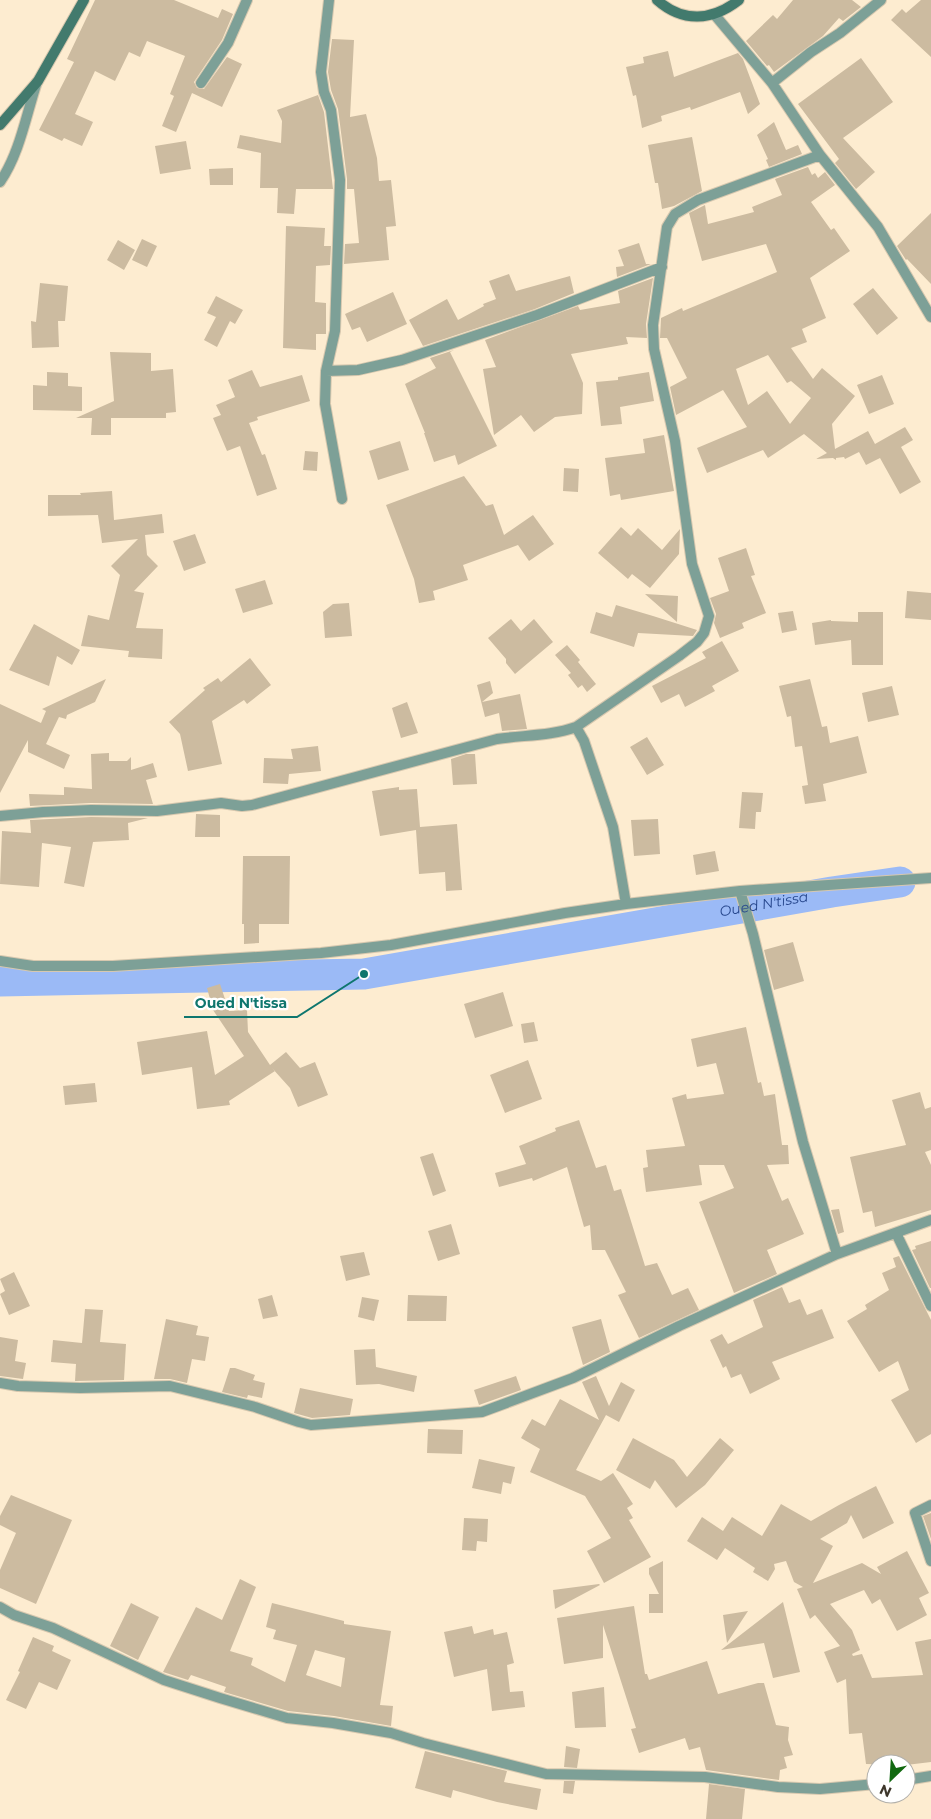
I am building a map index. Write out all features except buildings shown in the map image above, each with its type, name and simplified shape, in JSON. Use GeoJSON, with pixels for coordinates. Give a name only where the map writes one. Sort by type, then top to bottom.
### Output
{"type":"FeatureCollection","features":[{"type":"Feature","properties":{"kind":"main road"},"geometry":{"type":"LineString","coordinates":[[0,125],[38,81],[84,0]]}},
{"type":"Feature","properties":{"kind":"main road"},"geometry":{"type":"LineString","coordinates":[[657,0],[680,15],[696,17],[714,14],[740,0]]}},
{"type":"Feature","properties":{"kind":"street"},"geometry":{"type":"LineString","coordinates":[[201,83],[228,42],[247,0]]}},
{"type":"Feature","properties":{"kind":"street"},"geometry":{"type":"LineString","coordinates":[[329,0],[320,72],[324,92],[331,110],[340,180],[335,331],[326,371],[325,404],[342,499]]}},
{"type":"Feature","properties":{"kind":"street"},"geometry":{"type":"LineString","coordinates":[[772,83],[881,0]]}},
{"type":"Feature","properties":{"kind":"street"},"geometry":{"type":"LineString","coordinates":[[714,14],[772,83],[820,155],[878,227],[931,317]]}},
{"type":"Feature","properties":{"kind":"street"},"geometry":{"type":"LineString","coordinates":[[0,182],[21,135],[38,81]]}},
{"type":"Feature","properties":{"kind":"street"},"geometry":{"type":"LineString","coordinates":[[0,816],[91,810],[157,811],[221,803],[242,806],[252,805],[497,739],[559,733],[576,727],[697,642],[704,633],[709,616],[692,564],[675,441],[654,349],[653,326],[667,227],[675,214],[698,200],[820,155]]}},
{"type":"Feature","properties":{"kind":"street"},"geometry":{"type":"LineString","coordinates":[[326,371],[358,370],[410,357],[544,312],[662,267]]}},
{"type":"Feature","properties":{"kind":"street"},"geometry":{"type":"LineString","coordinates":[[576,727],[584,741],[614,827],[626,904]]}},
{"type":"Feature","properties":{"kind":"street"},"geometry":{"type":"LineString","coordinates":[[0,961],[33,966],[113,966],[321,953],[391,945],[555,914],[626,904],[740,891],[931,878]]}},
{"type":"Feature","properties":{"kind":"street"},"geometry":{"type":"LineString","coordinates":[[740,891],[753,934],[803,1142],[838,1254]]}},
{"type":"Feature","properties":{"kind":"street"},"geometry":{"type":"LineString","coordinates":[[0,1383],[18,1386],[80,1388],[170,1386],[255,1407],[311,1425],[482,1412],[572,1378],[679,1326],[838,1254],[931,1220]]}},
{"type":"Feature","properties":{"kind":"street"},"geometry":{"type":"LineString","coordinates":[[896,1233],[931,1306]]}},
{"type":"Feature","properties":{"kind":"street"},"geometry":{"type":"LineString","coordinates":[[931,1505],[915,1513],[931,1561]]}},
{"type":"Feature","properties":{"kind":"street"},"geometry":{"type":"LineString","coordinates":[[0,1608],[14,1615],[53,1628],[164,1680],[220,1698],[287,1718],[333,1723],[392,1733],[442,1748],[546,1774],[705,1777],[778,1787],[820,1790],[866,1785]]}},
{"type":"Feature","properties":{"kind":"street"},"geometry":{"type":"LineString","coordinates":[[916,1778],[931,1776]]}},
{"type":"Feature","properties":{"kind":"waterway","name":"Oued N'tissa"},"geometry":{"type":"LineString","coordinates":[[0,981],[364,974],[832,892],[900,882]]}},
{"type":"Feature","properties":{"kind":"place","name":"Oued N'tissa"},"geometry":{"type":"Point","coordinates":[364,974]}}]}
